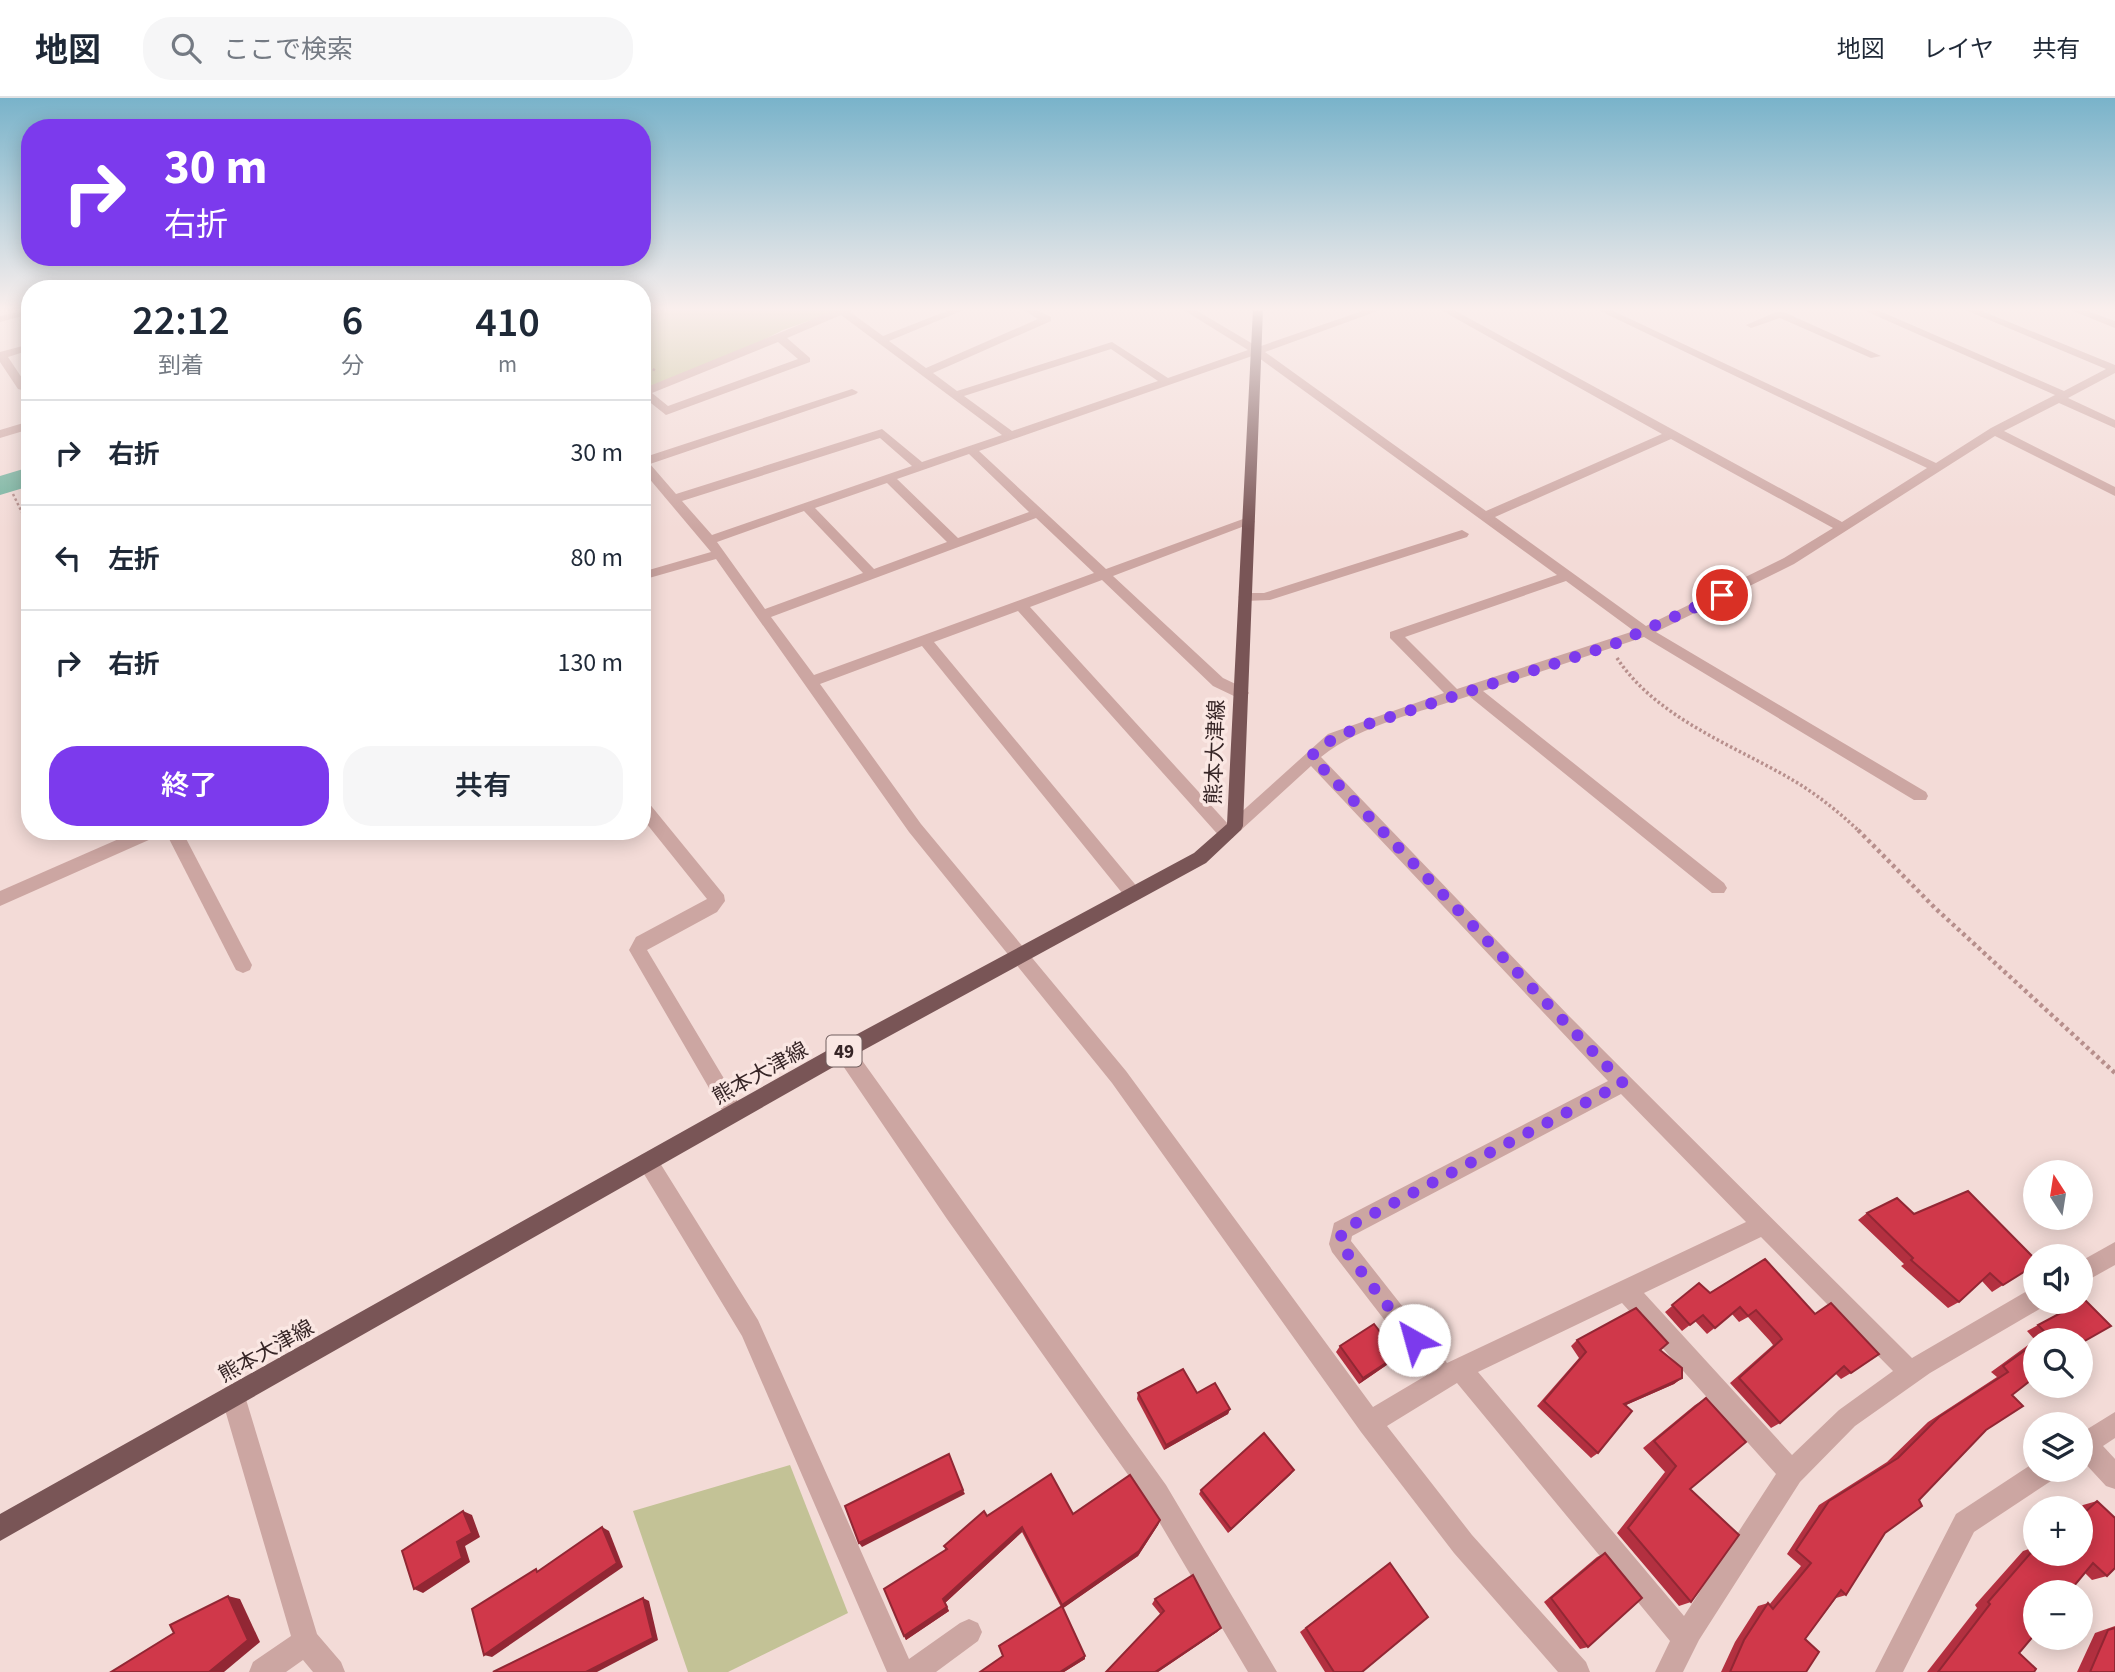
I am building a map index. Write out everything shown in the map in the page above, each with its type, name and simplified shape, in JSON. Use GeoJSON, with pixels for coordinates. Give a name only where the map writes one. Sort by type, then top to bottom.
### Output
{"type":"FeatureCollection","features":[{"type":"Feature","properties":{"kind":"main road","name":"熊本大津線"},"geometry":{"type":"LineString","coordinates":[[0,1528],[844,1051],[1200,858],[1231,830],[1241,693],[1255,382]]}},
{"type":"Feature","properties":{"kind":"street"},"geometry":{"type":"LineString","coordinates":[[651,399],[666,411],[744,382]]}},
{"type":"Feature","properties":{"kind":"street"},"geometry":{"type":"LineString","coordinates":[[939,382],[1011,436]]}},
{"type":"Feature","properties":{"kind":"street"},"geometry":{"type":"LineString","coordinates":[[956,395],[995,382]]}},
{"type":"Feature","properties":{"kind":"street"},"geometry":{"type":"LineString","coordinates":[[1301,382],[1645,632],[1920,796]]}},
{"type":"Feature","properties":{"kind":"street"},"geometry":{"type":"LineString","coordinates":[[1579,382],[1843,528]]}},
{"type":"Feature","properties":{"kind":"street"},"geometry":{"type":"LineString","coordinates":[[1756,382],[1937,468]]}},
{"type":"Feature","properties":{"kind":"street"},"geometry":{"type":"LineString","coordinates":[[2031,382],[2115,424]]}},
{"type":"Feature","properties":{"kind":"street"},"geometry":{"type":"LineString","coordinates":[[1021,605],[1231,830],[1334,738],[1365,725],[1645,632],[1789,561],[1995,431],[2088,382]]}},
{"type":"Feature","properties":{"kind":"street"},"geometry":{"type":"LineString","coordinates":[[651,572],[807,507],[1170,383]]}},
{"type":"Feature","properties":{"kind":"street"},"geometry":{"type":"LineString","coordinates":[[651,459],[852,392]]}},
{"type":"Feature","properties":{"kind":"street"},"geometry":{"type":"LineString","coordinates":[[0,434],[21,428]]}},
{"type":"Feature","properties":{"kind":"street"},"geometry":{"type":"LineString","coordinates":[[1995,431],[2115,492]]}},
{"type":"Feature","properties":{"kind":"street"},"geometry":{"type":"LineString","coordinates":[[674,499],[883,433],[919,467]]}},
{"type":"Feature","properties":{"kind":"street"},"geometry":{"type":"LineString","coordinates":[[1486,516],[1672,433]]}},
{"type":"Feature","properties":{"kind":"street"},"geometry":{"type":"LineString","coordinates":[[971,450],[1218,682],[1241,693]]}},
{"type":"Feature","properties":{"kind":"street"},"geometry":{"type":"LineString","coordinates":[[651,472],[714,547],[915,828],[1119,1077],[1370,1423],[1463,1544],[1576,1672]]}},
{"type":"Feature","properties":{"kind":"street"},"geometry":{"type":"LineString","coordinates":[[889,478],[955,543]]}},
{"type":"Feature","properties":{"kind":"street"},"geometry":{"type":"LineString","coordinates":[[807,507],[871,575]]}},
{"type":"Feature","properties":{"kind":"street"},"geometry":{"type":"LineString","coordinates":[[762,615],[1039,513]]}},
{"type":"Feature","properties":{"kind":"street"},"geometry":{"type":"LineString","coordinates":[[810,682],[1248,522]]}},
{"type":"Feature","properties":{"kind":"street"},"geometry":{"type":"LineString","coordinates":[[1245,597],[1265,597],[1462,534]]}},
{"type":"Feature","properties":{"kind":"street"},"geometry":{"type":"LineString","coordinates":[[1455,696],[1395,635],[1568,576]]}},
{"type":"Feature","properties":{"kind":"street"},"geometry":{"type":"LineString","coordinates":[[925,640],[1133,894]]}},
{"type":"Feature","properties":{"kind":"street"},"geometry":{"type":"LineString","coordinates":[[1472,690],[1718,888]]}},
{"type":"Feature","properties":{"kind":"street"},"geometry":{"type":"LineString","coordinates":[[1311,756],[1623,1083],[1911,1373]]}},
{"type":"Feature","properties":{"kind":"street"},"geometry":{"type":"LineString","coordinates":[[651,817],[715,895],[716,901],[712,907],[642,942],[638,950],[734,1113]]}},
{"type":"Feature","properties":{"kind":"street"},"geometry":{"type":"LineString","coordinates":[[0,899],[134,840]]}},
{"type":"Feature","properties":{"kind":"street"},"geometry":{"type":"LineString","coordinates":[[178,840],[243,965]]}},
{"type":"Feature","properties":{"kind":"street"},"geometry":{"type":"LineString","coordinates":[[844,1051],[955,1212],[1157,1494],[1263,1672]]}},
{"type":"Feature","properties":{"kind":"street"},"geometry":{"type":"LineString","coordinates":[[1623,1083],[1342,1230],[1340,1244],[1686,1639]]}},
{"type":"Feature","properties":{"kind":"street"},"geometry":{"type":"LineString","coordinates":[[648,1162],[750,1328],[901,1672]]}},
{"type":"Feature","properties":{"kind":"street"},"geometry":{"type":"LineString","coordinates":[[1370,1423],[1452,1373],[1763,1225]]}},
{"type":"Feature","properties":{"kind":"street"},"geometry":{"type":"LineString","coordinates":[[2093,1266],[2115,1253]]}},
{"type":"Feature","properties":{"kind":"street"},"geometry":{"type":"LineString","coordinates":[[1625,1289],[1791,1474]]}},
{"type":"Feature","properties":{"kind":"street"},"geometry":{"type":"LineString","coordinates":[[1669,1672],[1686,1639],[1791,1474],[1847,1418],[1911,1373],[2023,1306]]}},
{"type":"Feature","properties":{"kind":"street"},"geometry":{"type":"LineString","coordinates":[[233,1396],[306,1642],[331,1672]]}},
{"type":"Feature","properties":{"kind":"street"},"geometry":{"type":"LineString","coordinates":[[2093,1439],[2115,1424]]}},
{"type":"Feature","properties":{"kind":"street"},"geometry":{"type":"LineString","coordinates":[[2093,1456],[2115,1477]]}},
{"type":"Feature","properties":{"kind":"street"},"geometry":{"type":"LineString","coordinates":[[1889,1672],[1965,1523],[2027,1482]]}},
{"type":"Feature","properties":{"kind":"street"},"geometry":{"type":"LineString","coordinates":[[913,1672],[969,1632]]}},
{"type":"Feature","properties":{"kind":"street"},"geometry":{"type":"LineString","coordinates":[[263,1672],[306,1642]]}},
{"type":"Feature","properties":{"kind":"path"},"geometry":{"type":"LineString","coordinates":[[13,494],[21,510]]}},
{"type":"Feature","properties":{"kind":"path"},"geometry":{"type":"LineString","coordinates":[[1612,645],[1622,671],[1634,683],[1717,738],[1800,783],[1827,803],[1934,908],[2115,1073]]}},
{"type":"Feature","properties":{"kind":"green space"},"geometry":{"type":"Polygon","coordinates":[[[790,1465],[848,1613],[728,1672],[688,1672],[633,1511],[790,1465]]]}},
{"type":"Feature","properties":{"kind":"building"},"geometry":{"type":"Polygon","coordinates":[[[1968,1191],[2023,1247],[2023,1272],[2003,1285],[1990,1273],[1959,1302],[1911,1260],[1913,1258],[1867,1213],[1897,1198],[1914,1214],[1968,1191]]]}},
{"type":"Feature","properties":{"kind":"building"},"geometry":{"type":"Polygon","coordinates":[[[1765,1259],[1815,1314],[1831,1303],[1879,1354],[1851,1373],[1844,1366],[1780,1423],[1739,1378],[1782,1339],[1779,1335],[1756,1310],[1748,1316],[1740,1307],[1715,1328],[1703,1315],[1690,1325],[1672,1305],[1699,1283],[1710,1293],[1765,1259]]]}},
{"type":"Feature","properties":{"kind":"building"},"geometry":{"type":"Polygon","coordinates":[[[1636,1308],[1668,1343],[1660,1350],[1682,1368],[1682,1378],[1624,1404],[1632,1411],[1598,1453],[1544,1401],[1586,1352],[1577,1340],[1636,1308]]]}},
{"type":"Feature","properties":{"kind":"building"},"geometry":{"type":"Polygon","coordinates":[[[2093,1308],[2111,1326],[2093,1336],[2093,1328],[2041,1328],[2038,1325],[2059,1314],[2093,1314],[2093,1308]]]}},
{"type":"Feature","properties":{"kind":"building"},"geometry":{"type":"Polygon","coordinates":[[[1374,1324],[1398,1355],[1363,1378],[1340,1346],[1374,1324]]]}},
{"type":"Feature","properties":{"kind":"building"},"geometry":{"type":"Polygon","coordinates":[[[2023,1352],[2023,1386],[2012,1395],[2023,1406],[1986,1430],[1919,1500],[1922,1506],[1885,1533],[1846,1595],[1841,1590],[1805,1639],[1819,1652],[1806,1672],[1730,1672],[1744,1640],[1768,1603],[1773,1609],[1811,1563],[1796,1550],[1829,1501],[1898,1458],[1939,1417],[2008,1372],[2003,1366],[2023,1352]]]}},
{"type":"Feature","properties":{"kind":"building"},"geometry":{"type":"Polygon","coordinates":[[[1183,1369],[1197,1393],[1215,1383],[1230,1409],[1166,1445],[1138,1393],[1183,1369]]]}},
{"type":"Feature","properties":{"kind":"building"},"geometry":{"type":"Polygon","coordinates":[[[1706,1398],[1746,1442],[1690,1489],[1739,1535],[1691,1602],[1628,1528],[1676,1466],[1654,1441],[1706,1398]]]}},
{"type":"Feature","properties":{"kind":"building"},"geometry":{"type":"Polygon","coordinates":[[[1264,1433],[1294,1470],[1231,1529],[1201,1490],[1264,1433]]]}},
{"type":"Feature","properties":{"kind":"building"},"geometry":{"type":"Polygon","coordinates":[[[949,1454],[963,1490],[859,1543],[845,1506],[949,1454]]]}},
{"type":"Feature","properties":{"kind":"building"},"geometry":{"type":"Polygon","coordinates":[[[1051,1474],[1073,1514],[1130,1475],[1160,1520],[1139,1551],[1062,1605],[1022,1527],[943,1599],[947,1607],[904,1636],[884,1589],[947,1549],[944,1546],[984,1511],[987,1516],[1051,1474]]]}},
{"type":"Feature","properties":{"kind":"building"},"geometry":{"type":"Polygon","coordinates":[[[2097,1501],[2115,1518],[2115,1568],[2107,1576],[2093,1563],[2093,1505],[2097,1501]]]}},
{"type":"Feature","properties":{"kind":"building"},"geometry":{"type":"Polygon","coordinates":[[[463,1511],[472,1533],[457,1542],[462,1558],[414,1589],[402,1551],[463,1511]]]}},
{"type":"Feature","properties":{"kind":"building"},"geometry":{"type":"Polygon","coordinates":[[[602,1527],[617,1563],[484,1655],[472,1609],[536,1569],[537,1572],[602,1527]]]}},
{"type":"Feature","properties":{"kind":"building"},"geometry":{"type":"Polygon","coordinates":[[[1605,1553],[1642,1598],[1588,1647],[1551,1598],[1605,1553]]]}},
{"type":"Feature","properties":{"kind":"building"},"geometry":{"type":"Polygon","coordinates":[[[2023,1562],[2023,1566],[2091,1566],[2079,1580],[2023,1580],[2023,1648],[2019,1653],[2036,1669],[2034,1672],[1938,1672],[1990,1604],[1988,1602],[2023,1562]]]}},
{"type":"Feature","properties":{"kind":"building"},"geometry":{"type":"Polygon","coordinates":[[[1390,1563],[1428,1617],[1362,1672],[1334,1672],[1306,1628],[1390,1563]]]}},
{"type":"Feature","properties":{"kind":"building"},"geometry":{"type":"Polygon","coordinates":[[[1193,1575],[1221,1628],[1155,1672],[1106,1672],[1164,1611],[1155,1599],[1193,1575]]]}},
{"type":"Feature","properties":{"kind":"building"},"geometry":{"type":"Polygon","coordinates":[[[228,1596],[248,1640],[209,1672],[111,1672],[174,1633],[170,1625],[228,1596]]]}},
{"type":"Feature","properties":{"kind":"building"},"geometry":{"type":"Polygon","coordinates":[[[643,1598],[653,1638],[586,1672],[493,1672],[643,1598]]]}},
{"type":"Feature","properties":{"kind":"building"},"geometry":{"type":"Polygon","coordinates":[[[1062,1606],[1085,1656],[1060,1672],[980,1672],[1003,1656],[999,1646],[1062,1606]]]}},
{"type":"Feature","properties":{"kind":"building"},"geometry":{"type":"Polygon","coordinates":[[[2115,1628],[2115,1672],[2090,1672],[2108,1630],[2115,1628]]]}},
{"type":"Feature","properties":{"kind":"waterway"},"geometry":{"type":"LineString","coordinates":[[0,486],[21,479]]}},
{"type":"Feature","properties":{"kind":"route"},"geometry":{"type":"LineString","coordinates":[[1414,1340],[1340,1244],[1342,1230],[1623,1083],[1311,756],[1334,738],[1365,725],[1612,645],[1722,595]]}}]}
